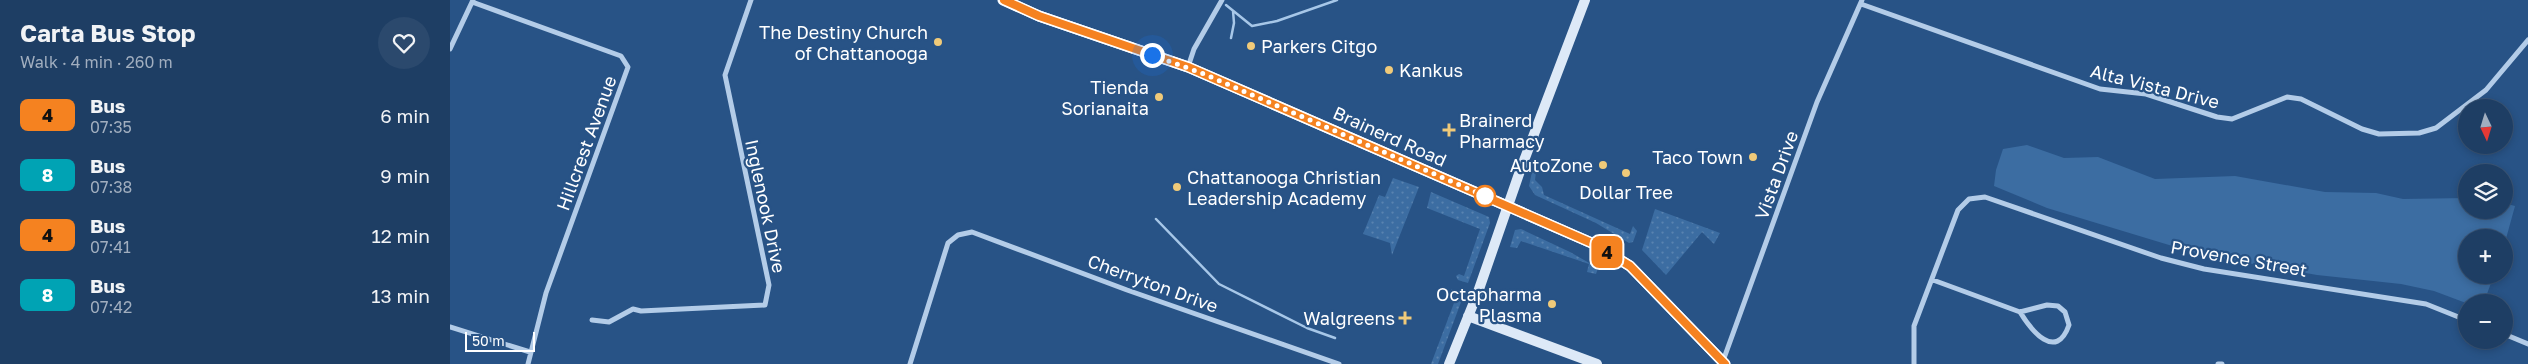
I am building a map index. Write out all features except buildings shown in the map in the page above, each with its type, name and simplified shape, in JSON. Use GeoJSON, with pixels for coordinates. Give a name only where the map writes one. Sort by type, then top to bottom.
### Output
{"type":"FeatureCollection","features":[{"type":"Feature","properties":{"kind":"main road","name":"Brainerd Road"},"geometry":{"type":"LineString","coordinates":[[1003,0],[1039,16],[1188,67],[1594,244],[1630,266],[1724,363]]}},
{"type":"Feature","properties":{"kind":"main road"},"geometry":{"type":"LineString","coordinates":[[1449,364],[1585,0]]}},
{"type":"Feature","properties":{"kind":"main road"},"geometry":{"type":"LineString","coordinates":[[1468,316],[1597,364]]}},
{"type":"Feature","properties":{"kind":"street","name":"Inglenook Drive"},"geometry":{"type":"LineString","coordinates":[[592,320],[609,322],[633,309],[641,311],[765,305],[769,285],[724,75],[751,0]]}},
{"type":"Feature","properties":{"kind":"street"},"geometry":{"type":"LineString","coordinates":[[1188,67],[1194,49],[1222,0]]}},
{"type":"Feature","properties":{"kind":"street"},"geometry":{"type":"LineString","coordinates":[[450,49],[473,1]]}},
{"type":"Feature","properties":{"kind":"street","name":"Hillcrest Avenue"},"geometry":{"type":"LineString","coordinates":[[473,1],[621,56],[628,67],[546,293],[528,364]]}},
{"type":"Feature","properties":{"kind":"street","name":"Alta Vista Drive"},"geometry":{"type":"LineString","coordinates":[[1862,2],[2100,89],[2146,94],[2217,117],[2232,119],[2287,97],[2301,99],[2362,129],[2379,134],[2419,133],[2436,128],[2486,90],[2528,40]]}},
{"type":"Feature","properties":{"kind":"street","name":"Vista Drive"},"geometry":{"type":"LineString","coordinates":[[1724,363],[1818,102],[1862,2]]}},
{"type":"Feature","properties":{"kind":"street","name":"Provence Street"},"geometry":{"type":"LineString","coordinates":[[1933,280],[1958,210],[1969,199],[1984,197],[2161,258],[2196,267],[2426,304],[2458,317]]}},
{"type":"Feature","properties":{"kind":"street","name":"Cherryton Drive"},"geometry":{"type":"LineString","coordinates":[[910,364],[948,242],[958,235],[972,232],[1127,290],[1339,364]]}},
{"type":"Feature","properties":{"kind":"street"},"geometry":{"type":"LineString","coordinates":[[1914,364],[1914,326],[1933,280],[2020,312],[2039,338],[2047,342],[2063,337],[2069,325],[2066,312],[2058,306],[2048,305],[2020,312]]}},
{"type":"Feature","properties":{"kind":"street"},"geometry":{"type":"LineString","coordinates":[[450,327],[530,352]]}},
{"type":"Feature","properties":{"kind":"street"},"geometry":{"type":"LineString","coordinates":[[2513,338],[2528,344]]}},
{"type":"Feature","properties":{"kind":"shaded area"},"geometry":{"type":"Polygon","coordinates":[[[2027,145],[2064,158],[2098,157],[2155,179],[2235,176],[2325,192],[2376,193],[2403,199],[2458,198],[2458,219],[2511,219],[2509,229],[2458,229],[2458,284],[2491,284],[2487,294],[2458,294],[2458,300],[2434,291],[2401,284],[2317,275],[2202,255],[2047,208],[1994,186],[1996,170],[2003,149],[2027,145]]]}},
{"type":"Feature","properties":{"kind":"shaded area"},"geometry":{"type":"Polygon","coordinates":[[[1533,167],[1536,172],[1535,180],[1542,187],[1544,195],[1630,234],[1633,226],[1637,231],[1633,242],[1629,243],[1596,223],[1535,195],[1529,186],[1533,167]]]}},
{"type":"Feature","properties":{"kind":"shaded area"},"geometry":{"type":"Polygon","coordinates":[[[1393,178],[1419,187],[1392,255],[1390,243],[1363,234],[1379,195],[1385,197],[1393,178]]]}},
{"type":"Feature","properties":{"kind":"shaded area"},"geometry":{"type":"Polygon","coordinates":[[[1431,192],[1489,217],[1490,223],[1468,283],[1458,280],[1456,276],[1459,274],[1464,276],[1480,229],[1427,208],[1431,192]]]}},
{"type":"Feature","properties":{"kind":"shaded area"},"geometry":{"type":"Polygon","coordinates":[[[1655,209],[1720,233],[1714,244],[1702,232],[1666,275],[1642,250],[1655,209]]]}},
{"type":"Feature","properties":{"kind":"shaded area"},"geometry":{"type":"Polygon","coordinates":[[[1521,229],[1570,252],[1598,268],[1596,274],[1587,272],[1589,264],[1521,241],[1517,248],[1510,247],[1515,230],[1521,229]]]}},
{"type":"Feature","properties":{"kind":"shaded area"},"geometry":{"type":"Polygon","coordinates":[[[1451,289],[1464,294],[1438,364],[1431,364],[1457,295],[1451,292],[1451,289]]]}},
{"type":"Feature","properties":{"kind":"waterway"},"geometry":{"type":"LineString","coordinates":[[1226,5],[1252,26],[1277,21],[1337,0]]}},
{"type":"Feature","properties":{"kind":"waterway"},"geometry":{"type":"LineString","coordinates":[[1231,38],[1234,23],[1233,11]]}},
{"type":"Feature","properties":{"kind":"waterway"},"geometry":{"type":"LineString","coordinates":[[1156,219],[1219,284],[1307,328],[1335,338]]}},
{"type":"Feature","properties":{"kind":"bus line","name":"4"},"geometry":{"type":"LineString","coordinates":[[1004,0],[1039,16],[1188,67],[1543,220],[1594,244],[1630,266],[1725,364]]}},
{"type":"Feature","properties":{"kind":"place","name":"The Destiny Church of Chattanooga"},"geometry":{"type":"Point","coordinates":[938,42]}},
{"type":"Feature","properties":{"kind":"place","name":"Parkers Citgo"},"geometry":{"type":"Point","coordinates":[1251,46]}},
{"type":"Feature","properties":{"kind":"place","name":"Kankus"},"geometry":{"type":"Point","coordinates":[1389,70]}},
{"type":"Feature","properties":{"kind":"place","name":"Tienda Sorianaita"},"geometry":{"type":"Point","coordinates":[1159,97]}},
{"type":"Feature","properties":{"kind":"place","name":"Brainerd Pharmacy"},"geometry":{"type":"Point","coordinates":[1449,130]}},
{"type":"Feature","properties":{"kind":"place","name":"Taco Town"},"geometry":{"type":"Point","coordinates":[1753,157]}},
{"type":"Feature","properties":{"kind":"place","name":"AutoZone"},"geometry":{"type":"Point","coordinates":[1603,165]}},
{"type":"Feature","properties":{"kind":"place","name":"Dollar Tree"},"geometry":{"type":"Point","coordinates":[1626,173]}},
{"type":"Feature","properties":{"kind":"place","name":"Chattanooga Christian Leadership Academy"},"geometry":{"type":"Point","coordinates":[1177,187]}},
{"type":"Feature","properties":{"kind":"place","name":"Octapharma Plasma"},"geometry":{"type":"Point","coordinates":[1552,304]}},
{"type":"Feature","properties":{"kind":"place","name":"Walgreens"},"geometry":{"type":"Point","coordinates":[1405,318]}},
{"type":"Feature","properties":{"kind":"route"},"geometry":{"type":"LineString","coordinates":[[1152,55],[1188,67],[1485,196]]}}]}
